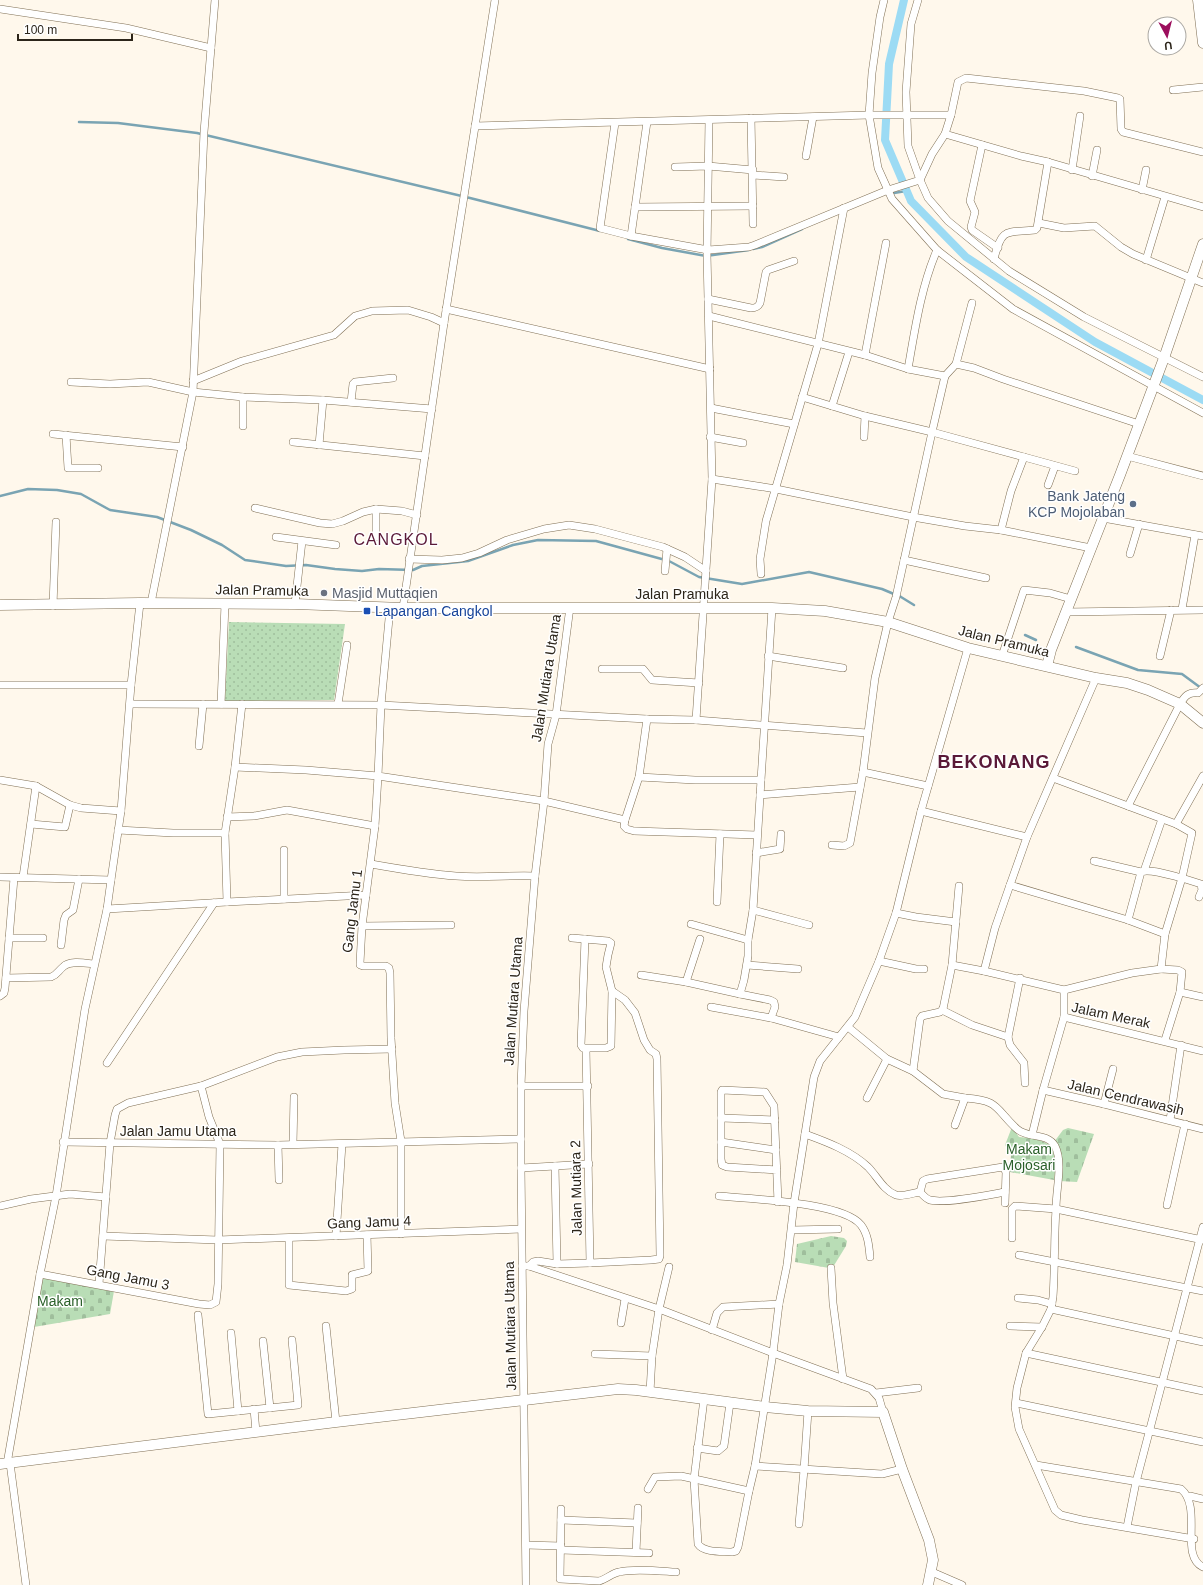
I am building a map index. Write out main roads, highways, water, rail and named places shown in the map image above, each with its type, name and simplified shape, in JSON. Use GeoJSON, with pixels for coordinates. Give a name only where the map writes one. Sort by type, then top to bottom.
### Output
{"type":"FeatureCollection","features":[{"type":"Feature","properties":{"kind":"main road"},"geometry":{"type":"LineString","coordinates":[[1198,0],[1203,43]]}},
{"type":"Feature","properties":{"kind":"main road"},"geometry":{"type":"LineString","coordinates":[[1046,666],[1155,383],[1203,244]]}},
{"type":"Feature","properties":{"kind":"main road","name":"Jalan Pramuka"},"geometry":{"type":"LineString","coordinates":[[0,605],[53,606],[140,603],[296,604],[390,608],[772,608],[824,611],[888,622],[968,648],[1096,678],[1127,683],[1148,690],[1180,704],[1203,724]]}},
{"type":"Feature","properties":{"kind":"main road"},"geometry":{"type":"LineString","coordinates":[[5,1463],[524,1399],[618,1389],[808,1411],[883,1412],[902,1469],[929,1540],[933,1560],[932,1572],[928,1585]]}},
{"type":"Feature","properties":{"kind":"waterway"},"geometry":{"type":"LineString","coordinates":[[904,0],[889,64],[885,140],[911,201],[966,257],[1095,342],[1203,400]]}},
{"type":"Feature","properties":{"kind":"waterway"},"geometry":{"type":"LineString","coordinates":[[79,122],[118,123],[197,133],[470,198],[600,231]]}},
{"type":"Feature","properties":{"kind":"waterway"},"geometry":{"type":"LineString","coordinates":[[894,193],[906,191]]}},
{"type":"Feature","properties":{"kind":"waterway"},"geometry":{"type":"LineString","coordinates":[[753,249],[762,247],[802,229]]}},
{"type":"Feature","properties":{"kind":"waterway"},"geometry":{"type":"LineString","coordinates":[[628,239],[662,248],[706,256],[749,250]]}},
{"type":"Feature","properties":{"kind":"waterway"},"geometry":{"type":"LineString","coordinates":[[0,496],[28,489],[57,490],[81,494],[110,510],[157,517],[191,530],[222,545],[245,560],[286,566],[306,565],[362,571],[379,569],[413,570],[422,566],[468,561],[513,545],[538,540],[596,541],[669,561],[699,577],[742,584],[809,572],[882,589],[901,597],[914,605]]}},
{"type":"Feature","properties":{"kind":"waterway"},"geometry":{"type":"LineString","coordinates":[[1025,635],[1036,640]]}},
{"type":"Feature","properties":{"kind":"waterway"},"geometry":{"type":"LineString","coordinates":[[1076,647],[1138,670],[1182,674],[1201,688]]}},
{"type":"Feature","properties":{"kind":"place","name":"Bank Jateng KCP Mojolaban"},"geometry":{"type":"Point","coordinates":[1133,504]}},
{"type":"Feature","properties":{"kind":"place","name":"Masjid Muttaqien"},"geometry":{"type":"Point","coordinates":[324,593]}},
{"type":"Feature","properties":{"kind":"place","name":"Lapangan Cangkol"},"geometry":{"type":"Point","coordinates":[367,611]}},
{"type":"Feature","properties":{"kind":"district","name":"CANGKOL"},"geometry":{"type":"Point","coordinates":[396,539]}},
{"type":"Feature","properties":{"kind":"district","name":"BEKONANG"},"geometry":{"type":"Point","coordinates":[994,762]}},
{"type":"Feature","properties":{"kind":"park label","name":"Makam Mojosari"},"geometry":{"type":"Point","coordinates":[1029,1158]}},
{"type":"Feature","properties":{"kind":"park label","name":"Makam"},"geometry":{"type":"Point","coordinates":[60,1301]}}]}
